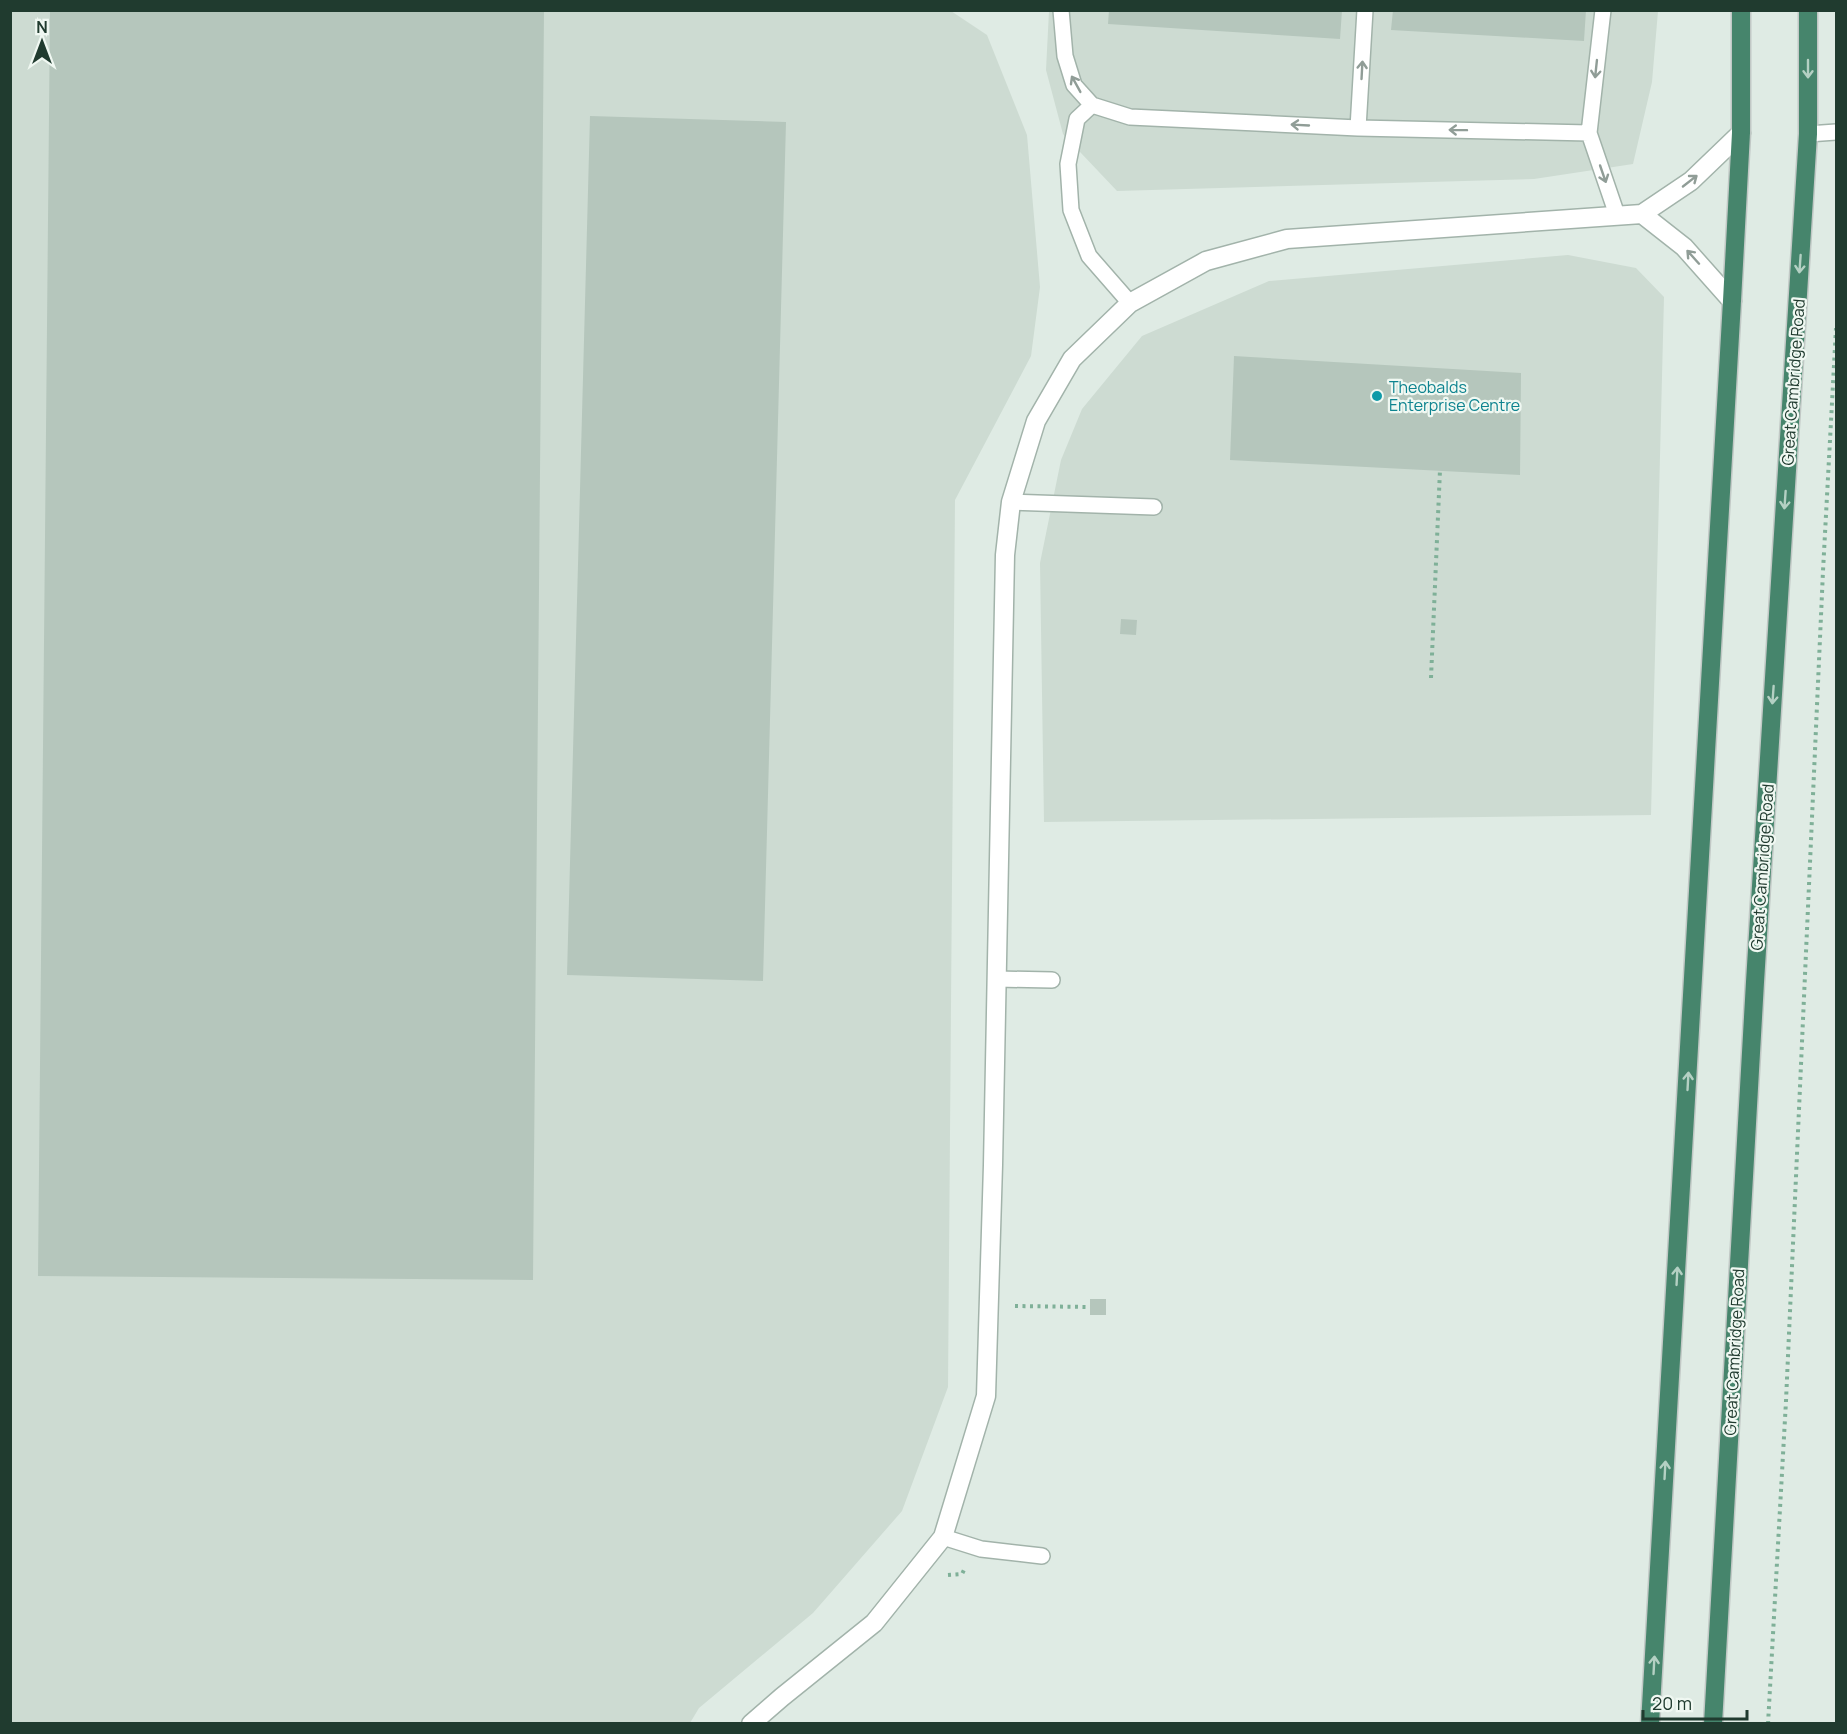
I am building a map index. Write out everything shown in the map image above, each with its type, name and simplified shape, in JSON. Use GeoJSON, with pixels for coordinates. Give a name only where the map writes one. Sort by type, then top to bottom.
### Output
{"type":"FeatureCollection","features":[{"type":"Feature","properties":{"kind":"highway"},"geometry":{"type":"LineString","coordinates":[[1650,1724],[1741,133],[1741,10]]}},
{"type":"Feature","properties":{"kind":"highway","name":"Great Cambridge Road"},"geometry":{"type":"LineString","coordinates":[[1713,1724],[1808,134],[1808,10]]}},
{"type":"Feature","properties":{"kind":"street"},"geometry":{"type":"LineString","coordinates":[[751,1724],[874,1623],[943,1537],[986,1396],[1005,555],[1011,502],[1036,421],[1072,359],[1130,303],[1206,261],[1287,239],[1642,214],[1691,181],[1741,133]]}},
{"type":"Feature","properties":{"kind":"street"},"geometry":{"type":"LineString","coordinates":[[1642,214],[1684,247],[1732,301]]}},
{"type":"Feature","properties":{"kind":"lane"},"geometry":{"type":"LineString","coordinates":[[1061,10],[1065,56],[1074,86],[1092,105],[1130,117],[1358,128],[1589,133]]}},
{"type":"Feature","properties":{"kind":"lane"},"geometry":{"type":"LineString","coordinates":[[1358,128],[1365,10]]}},
{"type":"Feature","properties":{"kind":"lane"},"geometry":{"type":"LineString","coordinates":[[1602,10],[1589,133],[1617,215]]}},
{"type":"Feature","properties":{"kind":"lane"},"geometry":{"type":"LineString","coordinates":[[1092,105],[1077,119],[1068,164],[1071,210],[1089,256],[1130,303]]}},
{"type":"Feature","properties":{"kind":"lane"},"geometry":{"type":"LineString","coordinates":[[1808,134],[1836,132]]}},
{"type":"Feature","properties":{"kind":"lane"},"geometry":{"type":"LineString","coordinates":[[1011,502],[1154,507]]}},
{"type":"Feature","properties":{"kind":"lane"},"geometry":{"type":"LineString","coordinates":[[997,979],[1052,980]]}},
{"type":"Feature","properties":{"kind":"lane"},"geometry":{"type":"LineString","coordinates":[[943,1537],[981,1549],[1042,1556]]}},
{"type":"Feature","properties":{"kind":"path"},"geometry":{"type":"LineString","coordinates":[[1768,1724],[1787,1389],[1836,328]]}},
{"type":"Feature","properties":{"kind":"path"},"geometry":{"type":"LineString","coordinates":[[1431,678],[1440,470]]}},
{"type":"Feature","properties":{"kind":"path"},"geometry":{"type":"LineString","coordinates":[[989,1306],[1090,1307]]}},
{"type":"Feature","properties":{"kind":"shaded area"},"geometry":{"type":"Polygon","coordinates":[[[11,11],[951,11],[987,35],[1027,135],[1040,287],[1031,356],[955,500],[948,1387],[902,1511],[813,1613],[699,1708],[690,1723],[11,1724],[11,11]]]}},
{"type":"Feature","properties":{"kind":"shaded area"},"geometry":{"type":"Polygon","coordinates":[[[1049,11],[1658,11],[1652,82],[1633,164],[1534,179],[1117,191],[1063,134],[1046,70],[1049,11]]]}},
{"type":"Feature","properties":{"kind":"shaded area","name":"Theobalds Enterprise Centre"},"geometry":{"type":"Polygon","coordinates":[[[1568,255],[1636,268],[1664,297],[1651,815],[1044,822],[1040,563],[1061,460],[1082,409],[1142,336],[1269,281],[1568,255]]]}},
{"type":"Feature","properties":{"kind":"building"},"geometry":{"type":"Polygon","coordinates":[[[50,10],[544,10],[533,1280],[38,1276],[50,10]]]}},
{"type":"Feature","properties":{"kind":"building"},"geometry":{"type":"Polygon","coordinates":[[[1109,10],[1342,10],[1340,39],[1108,24],[1109,10]]]}},
{"type":"Feature","properties":{"kind":"building"},"geometry":{"type":"Polygon","coordinates":[[[1393,10],[1586,10],[1584,41],[1391,30],[1393,10]]]}},
{"type":"Feature","properties":{"kind":"building"},"geometry":{"type":"Polygon","coordinates":[[[590,116],[786,122],[763,981],[567,975],[590,116]]]}},
{"type":"Feature","properties":{"kind":"building","name":"Theobalds Enterprise Centre"},"geometry":{"type":"Polygon","coordinates":[[[1234,356],[1521,373],[1520,475],[1230,460],[1234,356]]]}},
{"type":"Feature","properties":{"kind":"building"},"geometry":{"type":"Polygon","coordinates":[[[1121,619],[1137,620],[1136,635],[1120,634],[1121,619]]]}},
{"type":"Feature","properties":{"kind":"building"},"geometry":{"type":"Polygon","coordinates":[[[1090,1299],[1106,1299],[1106,1315],[1090,1315],[1090,1299]]]}},
{"type":"Feature","properties":{"kind":"place","name":"Theobalds Enterprise Centre"},"geometry":{"type":"Point","coordinates":[1377,396]}}]}
